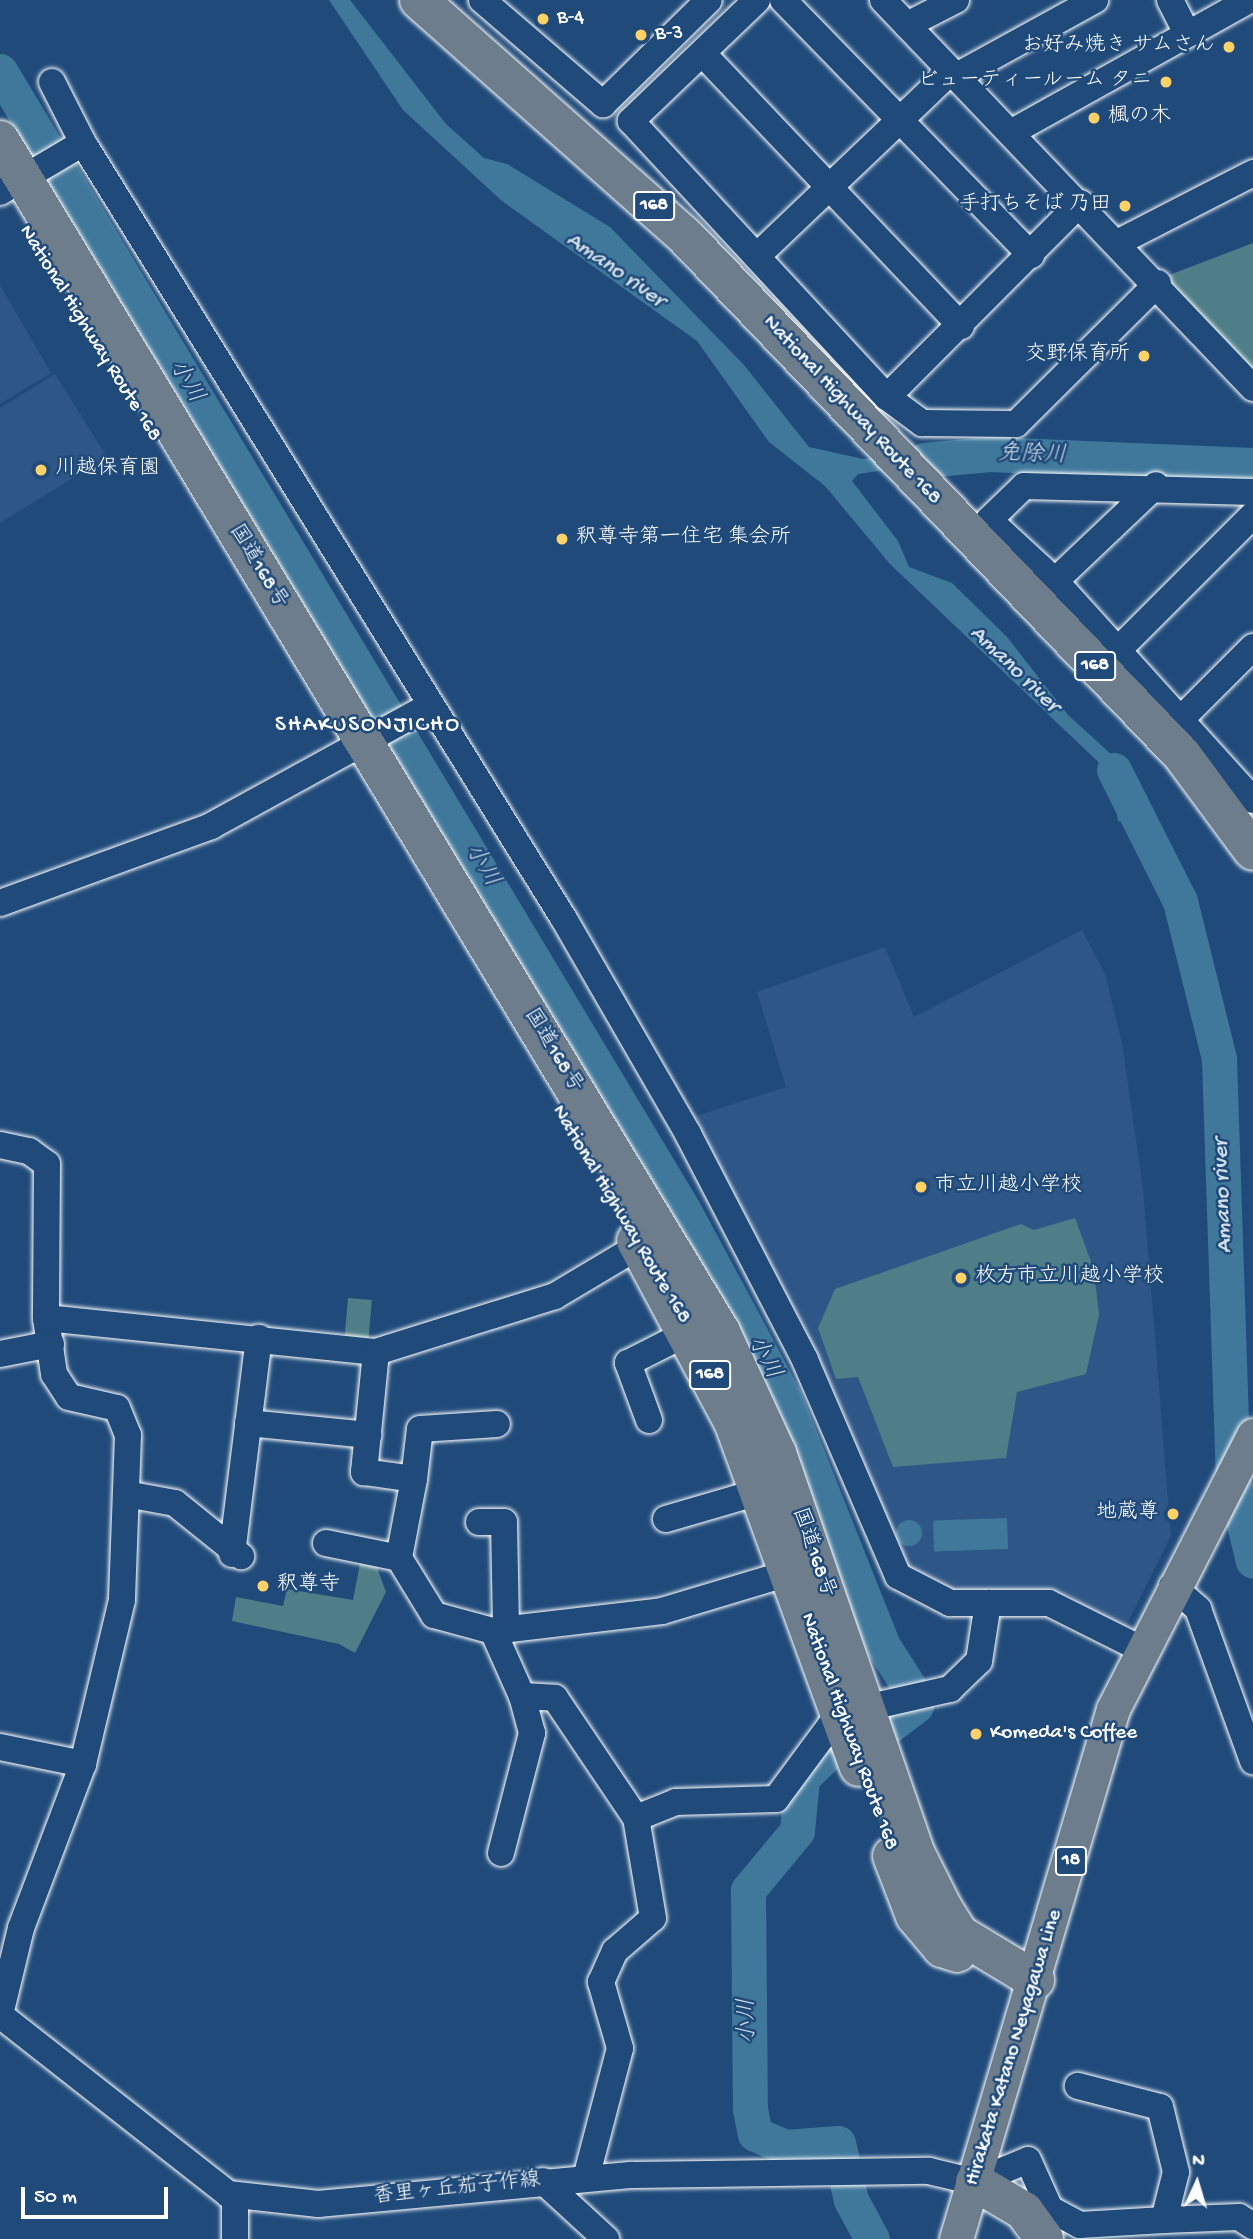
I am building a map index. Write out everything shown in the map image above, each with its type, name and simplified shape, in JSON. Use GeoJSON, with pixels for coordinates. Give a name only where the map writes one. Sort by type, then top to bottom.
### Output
{"type":"FeatureCollection","features":[{"type":"Feature","properties":{"kind":"highway","name":"National Highway Route 168"},"geometry":{"type":"LineString","coordinates":[[419,0],[674,225],[925,490],[1182,755],[1253,851]]}},
{"type":"Feature","properties":{"kind":"highway"},"geometry":{"type":"LineString","coordinates":[[0,141],[6,188]]}},
{"type":"Feature","properties":{"kind":"highway","name":"National Highway Route 168"},"geometry":{"type":"LineString","coordinates":[[6,188],[361,747],[689,1332],[762,1491],[792,1572],[852,1710],[915,1916],[942,1948],[1035,1980]]}},
{"type":"Feature","properties":{"kind":"highway","name":"国道168号"},"geometry":{"type":"LineString","coordinates":[[361,747],[721,1332],[777,1453],[852,1710]]}},
{"type":"Feature","properties":{"kind":"highway"},"geometry":{"type":"LineString","coordinates":[[975,2182],[1036,2236]]}},
{"type":"Feature","properties":{"kind":"main road","name":"Hirakata Katano Neyagawa Line"},"geometry":{"type":"LineString","coordinates":[[956,2239],[1035,1980],[1113,1709],[1139,1648],[1253,1435]]}},
{"type":"Feature","properties":{"kind":"street"},"geometry":{"type":"LineString","coordinates":[[482,0],[603,104],[709,0]]}},
{"type":"Feature","properties":{"kind":"street"},"geometry":{"type":"LineString","coordinates":[[757,0],[631,121],[887,397],[922,423],[1016,424],[1158,283]]}},
{"type":"Feature","properties":{"kind":"street"},"geometry":{"type":"LineString","coordinates":[[783,0],[1031,255]]}},
{"type":"Feature","properties":{"kind":"street"},"geometry":{"type":"LineString","coordinates":[[883,0],[1119,242],[1253,388]]}},
{"type":"Feature","properties":{"kind":"street"},"geometry":{"type":"LineString","coordinates":[[907,25],[956,0]]}},
{"type":"Feature","properties":{"kind":"street"},"geometry":{"type":"LineString","coordinates":[[757,256],[900,120],[953,74],[1095,0]]}},
{"type":"Feature","properties":{"kind":"street"},"geometry":{"type":"LineString","coordinates":[[1170,0],[1186,32]]}},
{"type":"Feature","properties":{"kind":"street"},"geometry":{"type":"LineString","coordinates":[[1012,132],[1186,32],[1249,0]]}},
{"type":"Feature","properties":{"kind":"street"},"geometry":{"type":"LineString","coordinates":[[703,54],[961,326]]}},
{"type":"Feature","properties":{"kind":"street"},"geometry":{"type":"LineString","coordinates":[[52,82],[83,143],[430,705],[694,1146],[805,1360],[898,1576],[950,1603],[1049,1603],[1139,1648]]}},
{"type":"Feature","properties":{"kind":"street"},"geometry":{"type":"LineString","coordinates":[[6,188],[83,143]]}},
{"type":"Feature","properties":{"kind":"street"},"geometry":{"type":"LineString","coordinates":[[1119,242],[1253,173]]}},
{"type":"Feature","properties":{"kind":"street"},"geometry":{"type":"LineString","coordinates":[[887,397],[961,326],[1080,203]]}},
{"type":"Feature","properties":{"kind":"street"},"geometry":{"type":"LineString","coordinates":[[1250,788],[1117,651],[1055,581],[989,520],[1024,486],[1156,485],[1253,492]]}},
{"type":"Feature","properties":{"kind":"street"},"geometry":{"type":"LineString","coordinates":[[1055,581],[1156,485]]}},
{"type":"Feature","properties":{"kind":"street"},"geometry":{"type":"LineString","coordinates":[[1117,651],[1253,515]]}},
{"type":"Feature","properties":{"kind":"street"},"geometry":{"type":"LineString","coordinates":[[1183,717],[1253,647]]}},
{"type":"Feature","properties":{"kind":"street"},"geometry":{"type":"LineString","coordinates":[[0,903],[211,826],[361,747],[430,705]]}},
{"type":"Feature","properties":{"kind":"street"},"geometry":{"type":"LineString","coordinates":[[0,1146],[29,1151],[47,1164],[48,1331],[54,1374],[69,1397],[117,1408],[128,1435],[122,1600],[83,1764],[21,1928],[0,2015]]}},
{"type":"Feature","properties":{"kind":"street"},"geometry":{"type":"LineString","coordinates":[[0,1354],[48,1331],[259,1338],[376,1352],[555,1296],[639,1246]]}},
{"type":"Feature","properties":{"kind":"street"},"geometry":{"type":"LineString","coordinates":[[649,1420],[628,1363],[689,1332]]}},
{"type":"Feature","properties":{"kind":"street"},"geometry":{"type":"LineString","coordinates":[[126,1494],[174,1503],[236,1555],[259,1338]]}},
{"type":"Feature","properties":{"kind":"street"},"geometry":{"type":"LineString","coordinates":[[376,1352],[364,1472],[414,1479]]}},
{"type":"Feature","properties":{"kind":"street"},"geometry":{"type":"LineString","coordinates":[[248,1423],[368,1435]]}},
{"type":"Feature","properties":{"kind":"street"},"geometry":{"type":"LineString","coordinates":[[497,1424],[420,1429],[414,1479],[399,1558],[434,1615],[499,1630],[662,1611],[792,1572]]}},
{"type":"Feature","properties":{"kind":"street"},"geometry":{"type":"LineString","coordinates":[[666,1519],[762,1491]]}},
{"type":"Feature","properties":{"kind":"street"},"geometry":{"type":"LineString","coordinates":[[479,1522],[504,1522],[499,1630],[532,1733],[501,1853]]}},
{"type":"Feature","properties":{"kind":"street"},"geometry":{"type":"LineString","coordinates":[[326,1543],[399,1558]]}},
{"type":"Feature","properties":{"kind":"street"},"geometry":{"type":"LineString","coordinates":[[1172,1587],[1198,1609],[1253,1761]]}},
{"type":"Feature","properties":{"kind":"street"},"geometry":{"type":"LineString","coordinates":[[636,1818],[676,1802],[776,1799],[852,1710],[950,1689],[979,1661],[988,1603]]}},
{"type":"Feature","properties":{"kind":"street"},"geometry":{"type":"LineString","coordinates":[[522,1696],[555,1698],[636,1818],[653,1918],[615,1951],[601,1982],[620,2048],[586,2178]]}},
{"type":"Feature","properties":{"kind":"street"},"geometry":{"type":"LineString","coordinates":[[0,1747],[83,1764]]}},
{"type":"Feature","properties":{"kind":"street","name":"香里ヶ丘茄子作線"},"geometry":{"type":"LineString","coordinates":[[0,2015],[169,2154],[235,2194],[318,2204],[586,2178],[824,2172],[929,2171],[975,2182]]}},
{"type":"Feature","properties":{"kind":"street"},"geometry":{"type":"LineString","coordinates":[[1078,2087],[1160,2107],[1176,2172],[1164,2220]]}},
{"type":"Feature","properties":{"kind":"street"},"geometry":{"type":"LineString","coordinates":[[975,2182],[1028,2160],[1049,2209],[1080,2225]]}},
{"type":"Feature","properties":{"kind":"street"},"geometry":{"type":"LineString","coordinates":[[543,2181],[606,2239]]}},
{"type":"Feature","properties":{"kind":"street"},"geometry":{"type":"LineString","coordinates":[[235,2194],[235,2239]]}},
{"type":"Feature","properties":{"kind":"street"},"geometry":{"type":"LineString","coordinates":[[1036,2236],[1080,2225],[1164,2220],[1239,2217],[1253,2226]]}},
{"type":"Feature","properties":{"kind":"shaded area"},"geometry":{"type":"Polygon","coordinates":[[[0,285],[51,373],[0,404],[0,285]]]}},
{"type":"Feature","properties":{"kind":"shaded area"},"geometry":{"type":"Polygon","coordinates":[[[55,374],[107,457],[0,523],[0,408],[55,374]]]}},
{"type":"Feature","properties":{"kind":"shaded area","name":"枚方市立川越小学校"},"geometry":{"type":"Polygon","coordinates":[[[1082,930],[1105,974],[1122,1043],[1143,1188],[1171,1536],[1124,1630],[1068,1596],[1042,1591],[950,1599],[903,1574],[696,1116],[786,1087],[757,992],[885,947],[914,1017],[1082,930]]]}},
{"type":"Feature","properties":{"kind":"green space"},"geometry":{"type":"Polygon","coordinates":[[[1253,243],[1253,377],[1164,277],[1253,243]]]}},
{"type":"Feature","properties":{"kind":"green space"},"geometry":{"type":"Polygon","coordinates":[[[1075,1218],[1094,1270],[1099,1315],[1086,1374],[1017,1392],[1006,1458],[893,1467],[858,1377],[836,1379],[818,1328],[835,1289],[1021,1224],[1034,1230],[1075,1218]]]}},
{"type":"Feature","properties":{"kind":"green space"},"geometry":{"type":"Polygon","coordinates":[[[348,1298],[372,1300],[368,1340],[345,1338],[348,1298]]]}},
{"type":"Feature","properties":{"kind":"green space"},"geometry":{"type":"Polygon","coordinates":[[[361,1558],[375,1562],[386,1592],[355,1653],[339,1644],[232,1621],[236,1597],[283,1606],[287,1589],[353,1600],[361,1558]]]}},
{"type":"Feature","properties":{"kind":"water"},"geometry":{"type":"Polygon","coordinates":[[[329,0],[350,0],[446,124],[484,158],[507,164],[610,227],[744,365],[809,447],[863,459],[927,451],[976,457],[858,474],[852,481],[898,541],[909,567],[952,583],[1007,637],[1068,715],[1123,765],[1143,804],[1118,822],[1113,776],[890,564],[825,486],[769,442],[697,341],[502,201],[403,110],[329,0]]]}},
{"type":"Feature","properties":{"kind":"water"},"geometry":{"type":"Polygon","coordinates":[[[1007,1518],[1008,1549],[934,1552],[933,1521],[1007,1518]]]}},
{"type":"Feature","properties":{"kind":"water"},"geometry":{"type":"Polygon","coordinates":[[[909,1520],[918,1524],[922,1533],[918,1542],[909,1546],[900,1542],[896,1533],[900,1524],[909,1520]]]}},
{"type":"Feature","properties":{"kind":"waterway","name":"小川"},"geometry":{"type":"LineString","coordinates":[[0,71],[683,1209],[784,1397],[883,1646],[910,1688]]}},
{"type":"Feature","properties":{"kind":"waterway","name":"免除川"},"geometry":{"type":"LineString","coordinates":[[924,460],[990,454],[1253,465]]}},
{"type":"Feature","properties":{"kind":"waterway","name":"Amano river"},"geometry":{"type":"LineString","coordinates":[[1114,770],[1180,901],[1219,1059],[1233,1478],[1253,1561]]}},
{"type":"Feature","properties":{"kind":"waterway","name":"小川"},"geometry":{"type":"LineString","coordinates":[[889,1726],[916,1706]]}},
{"type":"Feature","properties":{"kind":"waterway","name":"小川"},"geometry":{"type":"LineString","coordinates":[[832,1749],[802,1778],[797,1831],[748,1890],[750,2109],[755,2134],[785,2147],[838,2143],[851,2200],[872,2239]]}},
{"type":"Feature","properties":{"kind":"place","name":"B-4"},"geometry":{"type":"Point","coordinates":[543,19]}},
{"type":"Feature","properties":{"kind":"place","name":"B-3"},"geometry":{"type":"Point","coordinates":[641,35]}},
{"type":"Feature","properties":{"kind":"place","name":"お好み焼き サムさん"},"geometry":{"type":"Point","coordinates":[1229,47]}},
{"type":"Feature","properties":{"kind":"place","name":"ビューティールーム タニ"},"geometry":{"type":"Point","coordinates":[1166,82]}},
{"type":"Feature","properties":{"kind":"place","name":"楓の木"},"geometry":{"type":"Point","coordinates":[1094,118]}},
{"type":"Feature","properties":{"kind":"place","name":"手打ちそば 乃田"},"geometry":{"type":"Point","coordinates":[1125,206]}},
{"type":"Feature","properties":{"kind":"place","name":"交野保育所"},"geometry":{"type":"Point","coordinates":[1144,356]}},
{"type":"Feature","properties":{"kind":"place","name":"川越保育園"},"geometry":{"type":"Point","coordinates":[41,470]}},
{"type":"Feature","properties":{"kind":"place","name":"釈尊寺第一住宅 集会所"},"geometry":{"type":"Point","coordinates":[562,539]}},
{"type":"Feature","properties":{"kind":"place","name":"市立川越小学校"},"geometry":{"type":"Point","coordinates":[921,1187]}},
{"type":"Feature","properties":{"kind":"place","name":"枚方市立川越小学校"},"geometry":{"type":"Point","coordinates":[961,1278]}},
{"type":"Feature","properties":{"kind":"place","name":"地蔵尊"},"geometry":{"type":"Point","coordinates":[1173,1514]}},
{"type":"Feature","properties":{"kind":"place","name":"釈尊寺"},"geometry":{"type":"Point","coordinates":[263,1586]}},
{"type":"Feature","properties":{"kind":"place","name":"Komeda's Coffee"},"geometry":{"type":"Point","coordinates":[976,1734]}},
{"type":"Feature","properties":{"kind":"district","name":"SHAKUSONJICHO"},"geometry":{"type":"Point","coordinates":[368,726]}}]}
